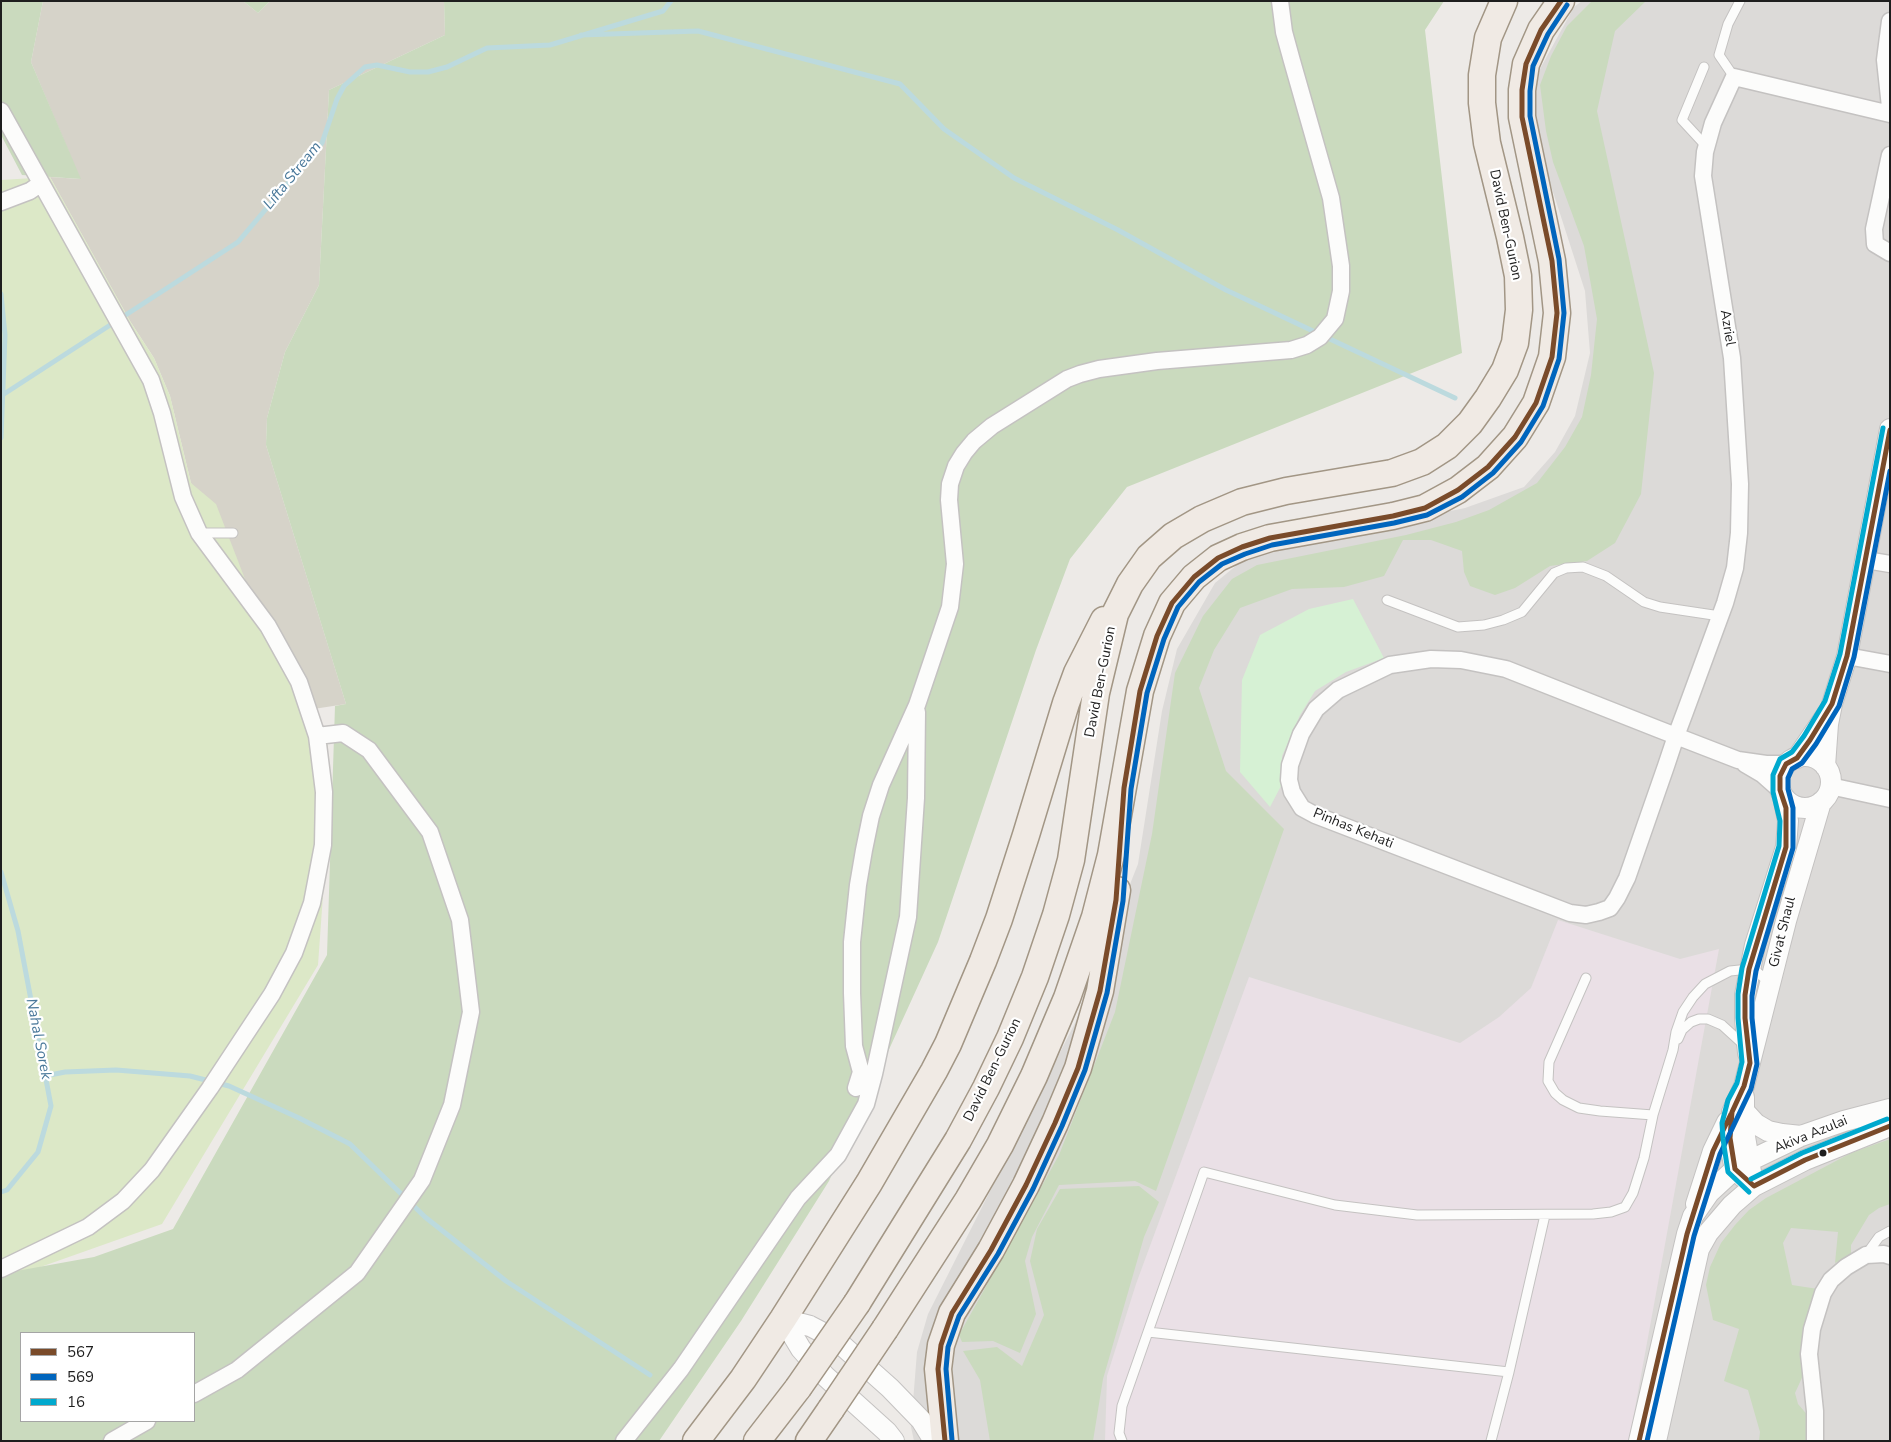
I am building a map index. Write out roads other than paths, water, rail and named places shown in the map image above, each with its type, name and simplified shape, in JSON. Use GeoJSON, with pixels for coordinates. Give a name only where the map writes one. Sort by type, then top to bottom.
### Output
{"type":"FeatureCollection","features":[{"type":"Feature","properties":{"kind":"main road","name":"David Ben-Gurion"},"geometry":{"type":"LineString","coordinates":[[757,1441],[798,1388],[857,1303],[958,1140],[1006,1046],[1035,977],[1056,915],[1071,860],[1096,693],[1115,614],[1130,584],[1150,556],[1173,536],[1202,518],[1242,502],[1286,491],[1392,473],[1422,462],[1447,446],[1470,423],[1505,370],[1515,343],[1519,310],[1518,276],[1487,143],[1482,103],[1482,75],[1488,38],[1504,1]]}},
{"type":"Feature","properties":{"kind":"main road"},"geometry":{"type":"LineString","coordinates":[[809,1441],[885,1329],[982,1176],[1000,1145],[1034,1076],[1067,998],[1095,917],[1111,855],[1140,691],[1157,636],[1172,603],[1194,577],[1218,558],[1242,547],[1270,538],[1361,523],[1425,508],[1458,490],[1488,467],[1515,437],[1536,402],[1552,357],[1557,313],[1552,261],[1522,117],[1522,90],[1526,64],[1541,30],[1561,1]]}},
{"type":"Feature","properties":{"kind":"main road"},"geometry":{"type":"LineString","coordinates":[[696,1441],[743,1379],[784,1319],[934,1071],[966,1003],[996,928],[1077,673],[1107,614],[1125,586],[1150,556]]}},
{"type":"Feature","properties":{"kind":"main road"},"geometry":{"type":"LineString","coordinates":[[945,1441],[938,1369],[943,1337],[952,1313],[991,1250],[1022,1193],[1056,1123],[1078,1068],[1100,991],[1116,900],[1124,788]]}},
{"type":"Feature","properties":{"kind":"street"},"geometry":{"type":"LineString","coordinates":[[856,1088],[861,1072],[854,1046],[852,957],[858,885],[871,816],[881,785],[917,705],[940,641],[953,593],[955,564],[949,500],[950,484],[956,466],[964,453],[974,440],[992,426],[1066,379],[1100,369],[1157,361],[1291,350],[1308,345],[1320,336],[1336,319],[1341,291],[1341,266],[1331,198],[1284,32],[1280,1]]}},
{"type":"Feature","properties":{"kind":"street"},"geometry":{"type":"LineString","coordinates":[[1890,21],[1885,60],[1890,106]]}},
{"type":"Feature","properties":{"kind":"street"},"geometry":{"type":"LineString","coordinates":[[1734,77],[1890,114]]}},
{"type":"Feature","properties":{"kind":"street","name":"Azriel"},"geometry":{"type":"LineString","coordinates":[[1676,736],[1720,616],[1735,568],[1739,533],[1740,484],[1732,358],[1703,176],[1706,146],[1713,124],[1734,77]]}},
{"type":"Feature","properties":{"kind":"street"},"geometry":{"type":"LineString","coordinates":[[1,111],[151,380],[162,413],[183,497],[199,533],[268,626],[299,682],[317,736],[324,792],[323,846],[312,903],[294,953],[272,994],[210,1088],[152,1170],[123,1201],[88,1227],[1,1269]]}},
{"type":"Feature","properties":{"kind":"street"},"geometry":{"type":"LineString","coordinates":[[1890,155],[1874,229],[1875,244],[1890,252]]}},
{"type":"Feature","properties":{"kind":"street"},"geometry":{"type":"LineString","coordinates":[[1,202],[30,191],[40,184]]}},
{"type":"Feature","properties":{"kind":"street"},"geometry":{"type":"LineString","coordinates":[[1832,704],[1814,734],[1780,776],[1782,793],[1790,804],[1800,808],[1811,807],[1826,794],[1830,779],[1824,766],[1828,724],[1832,704],[1847,656],[1890,429]]}},
{"type":"Feature","properties":{"kind":"street"},"geometry":{"type":"LineString","coordinates":[[1866,560],[1890,564]]}},
{"type":"Feature","properties":{"kind":"street"},"geometry":{"type":"LineString","coordinates":[[1847,656],[1890,664]]}},
{"type":"Feature","properties":{"kind":"street","name":"Pinhas Kehati"},"geometry":{"type":"LineString","coordinates":[[1676,736],[1627,878],[1617,898],[1610,908],[1586,915],[1570,913],[1315,815],[1302,808],[1292,792],[1289,780],[1290,765],[1301,734],[1316,709],[1338,690],[1390,666],[1431,659],[1460,660],[1506,669],[1738,760],[1762,774],[1782,793]]}},
{"type":"Feature","properties":{"kind":"street"},"geometry":{"type":"LineString","coordinates":[[624,1441],[681,1369],[798,1198],[838,1155],[866,1104],[881,1046],[908,917],[916,798],[917,705]]}},
{"type":"Feature","properties":{"kind":"street"},"geometry":{"type":"LineString","coordinates":[[195,1393],[237,1370],[357,1272],[422,1180],[452,1104],[471,1012],[460,920],[430,832],[369,750],[343,733],[317,736]]}},
{"type":"Feature","properties":{"kind":"street"},"geometry":{"type":"LineString","coordinates":[[1792,761],[1812,758],[1824,766]]}},
{"type":"Feature","properties":{"kind":"street","name":"Pinhas Kehati"},"geometry":{"type":"LineString","coordinates":[[1738,760],[1766,764],[1792,761]]}},
{"type":"Feature","properties":{"kind":"street","name":"Givat Shaul"},"geometry":{"type":"LineString","coordinates":[[1749,1056],[1745,1018],[1745,995],[1749,969],[1786,847],[1788,833],[1787,815],[1782,793]]}},
{"type":"Feature","properties":{"kind":"street"},"geometry":{"type":"LineString","coordinates":[[1826,794],[1890,799]]}},
{"type":"Feature","properties":{"kind":"street","name":"Givat Shaul"},"geometry":{"type":"LineString","coordinates":[[1754,1186],[1742,1165],[1744,1131],[1738,1111],[1749,1056],[1786,921],[1826,794]]}},
{"type":"Feature","properties":{"kind":"street"},"geometry":{"type":"LineString","coordinates":[[1772,893],[1774,910],[1780,919],[1786,921]]}},
{"type":"Feature","properties":{"kind":"street","name":"Akiva Azulai"},"geometry":{"type":"LineString","coordinates":[[1742,1165],[1801,1136],[1890,1108]]}},
{"type":"Feature","properties":{"kind":"street"},"geometry":{"type":"LineString","coordinates":[[1639,1441],[1686,1234],[1713,1151],[1738,1111],[1768,1131],[1801,1136]]}},
{"type":"Feature","properties":{"kind":"street","name":"Akiva Azulai"},"geometry":{"type":"LineString","coordinates":[[1754,1186],[1805,1160],[1890,1126]]}},
{"type":"Feature","properties":{"kind":"street"},"geometry":{"type":"LineString","coordinates":[[1693,1216],[1709,1193],[1742,1165]]}},
{"type":"Feature","properties":{"kind":"street"},"geometry":{"type":"LineString","coordinates":[[1656,1441],[1699,1249],[1717,1221],[1754,1186]]}},
{"type":"Feature","properties":{"kind":"street"},"geometry":{"type":"LineString","coordinates":[[1815,1441],[1815,1411],[1810,1354],[1812,1329],[1823,1293],[1831,1280],[1846,1267],[1866,1255],[1884,1254],[1890,1256]]}},
{"type":"Feature","properties":{"kind":"street"},"geometry":{"type":"LineString","coordinates":[[784,1319],[801,1350],[819,1370],[887,1432],[894,1441]]}},
{"type":"Feature","properties":{"kind":"street"},"geometry":{"type":"LineString","coordinates":[[784,1319],[810,1326],[835,1339],[890,1388],[921,1420],[934,1441]]}},
{"type":"Feature","properties":{"kind":"street"},"geometry":{"type":"LineString","coordinates":[[112,1441],[146,1422]]}},
{"type":"Feature","properties":{"kind":"lane"},"geometry":{"type":"LineString","coordinates":[[1734,77],[1720,54],[1728,24],[1740,1]]}},
{"type":"Feature","properties":{"kind":"lane"},"geometry":{"type":"LineString","coordinates":[[1704,66],[1682,120],[1706,146]]}},
{"type":"Feature","properties":{"kind":"lane"},"geometry":{"type":"LineString","coordinates":[[199,533],[233,533]]}},
{"type":"Feature","properties":{"kind":"lane"},"geometry":{"type":"LineString","coordinates":[[1387,600],[1458,627],[1484,625],[1522,612],[1554,573],[1566,568],[1583,566],[1606,576],[1644,602],[1660,607],[1720,616]]}},
{"type":"Feature","properties":{"kind":"lane"},"geometry":{"type":"LineString","coordinates":[[1122,1441],[1119,1433],[1122,1406],[1204,1172],[1335,1204],[1417,1215],[1545,1215],[1611,1212],[1625,1207],[1633,1193],[1683,1012],[1699,990],[1718,976],[1730,971],[1749,969],[1757,972],[1770,983]]}},
{"type":"Feature","properties":{"kind":"lane"},"geometry":{"type":"LineString","coordinates":[[1586,978],[1549,1062],[1548,1081],[1555,1093],[1563,1100],[1579,1108],[1653,1115]]}},
{"type":"Feature","properties":{"kind":"lane"},"geometry":{"type":"LineString","coordinates":[[1672,1050],[1682,1030],[1691,1022],[1699,1019],[1715,1021],[1722,1025],[1749,1056]]}},
{"type":"Feature","properties":{"kind":"lane"},"geometry":{"type":"LineString","coordinates":[[1491,1441],[1545,1215]]}},
{"type":"Feature","properties":{"kind":"lane"},"geometry":{"type":"LineString","coordinates":[[1866,1255],[1879,1237],[1890,1231]]}},
{"type":"Feature","properties":{"kind":"lane"},"geometry":{"type":"LineString","coordinates":[[1148,1332],[1509,1372]]}},
{"type":"Feature","properties":{"kind":"waterway","name":"Lifta Stream"},"geometry":{"type":"LineString","coordinates":[[4,394],[238,242],[322,143],[337,99],[344,86],[365,67],[377,65],[410,72],[428,72],[447,67],[487,48],[550,45],[663,11],[671,1]]}},
{"type":"Feature","properties":{"kind":"waterway"},"geometry":{"type":"LineString","coordinates":[[581,35],[698,31],[900,84],[944,129],[1014,178],[1118,230],[1226,290],[1455,398]]}},
{"type":"Feature","properties":{"kind":"waterway","name":"Nahal Sorek"},"geometry":{"type":"LineString","coordinates":[[1,294],[5,335],[1,438]]}},
{"type":"Feature","properties":{"kind":"waterway","name":"Nahal Sorek"},"geometry":{"type":"LineString","coordinates":[[1,872],[18,931],[51,1106],[38,1152],[7,1190],[1,1192]]}},
{"type":"Feature","properties":{"kind":"waterway"},"geometry":{"type":"LineString","coordinates":[[45,1076],[65,1072],[116,1070],[190,1076],[229,1086],[299,1118],[350,1144],[425,1217],[506,1281],[650,1375]]}}]}
